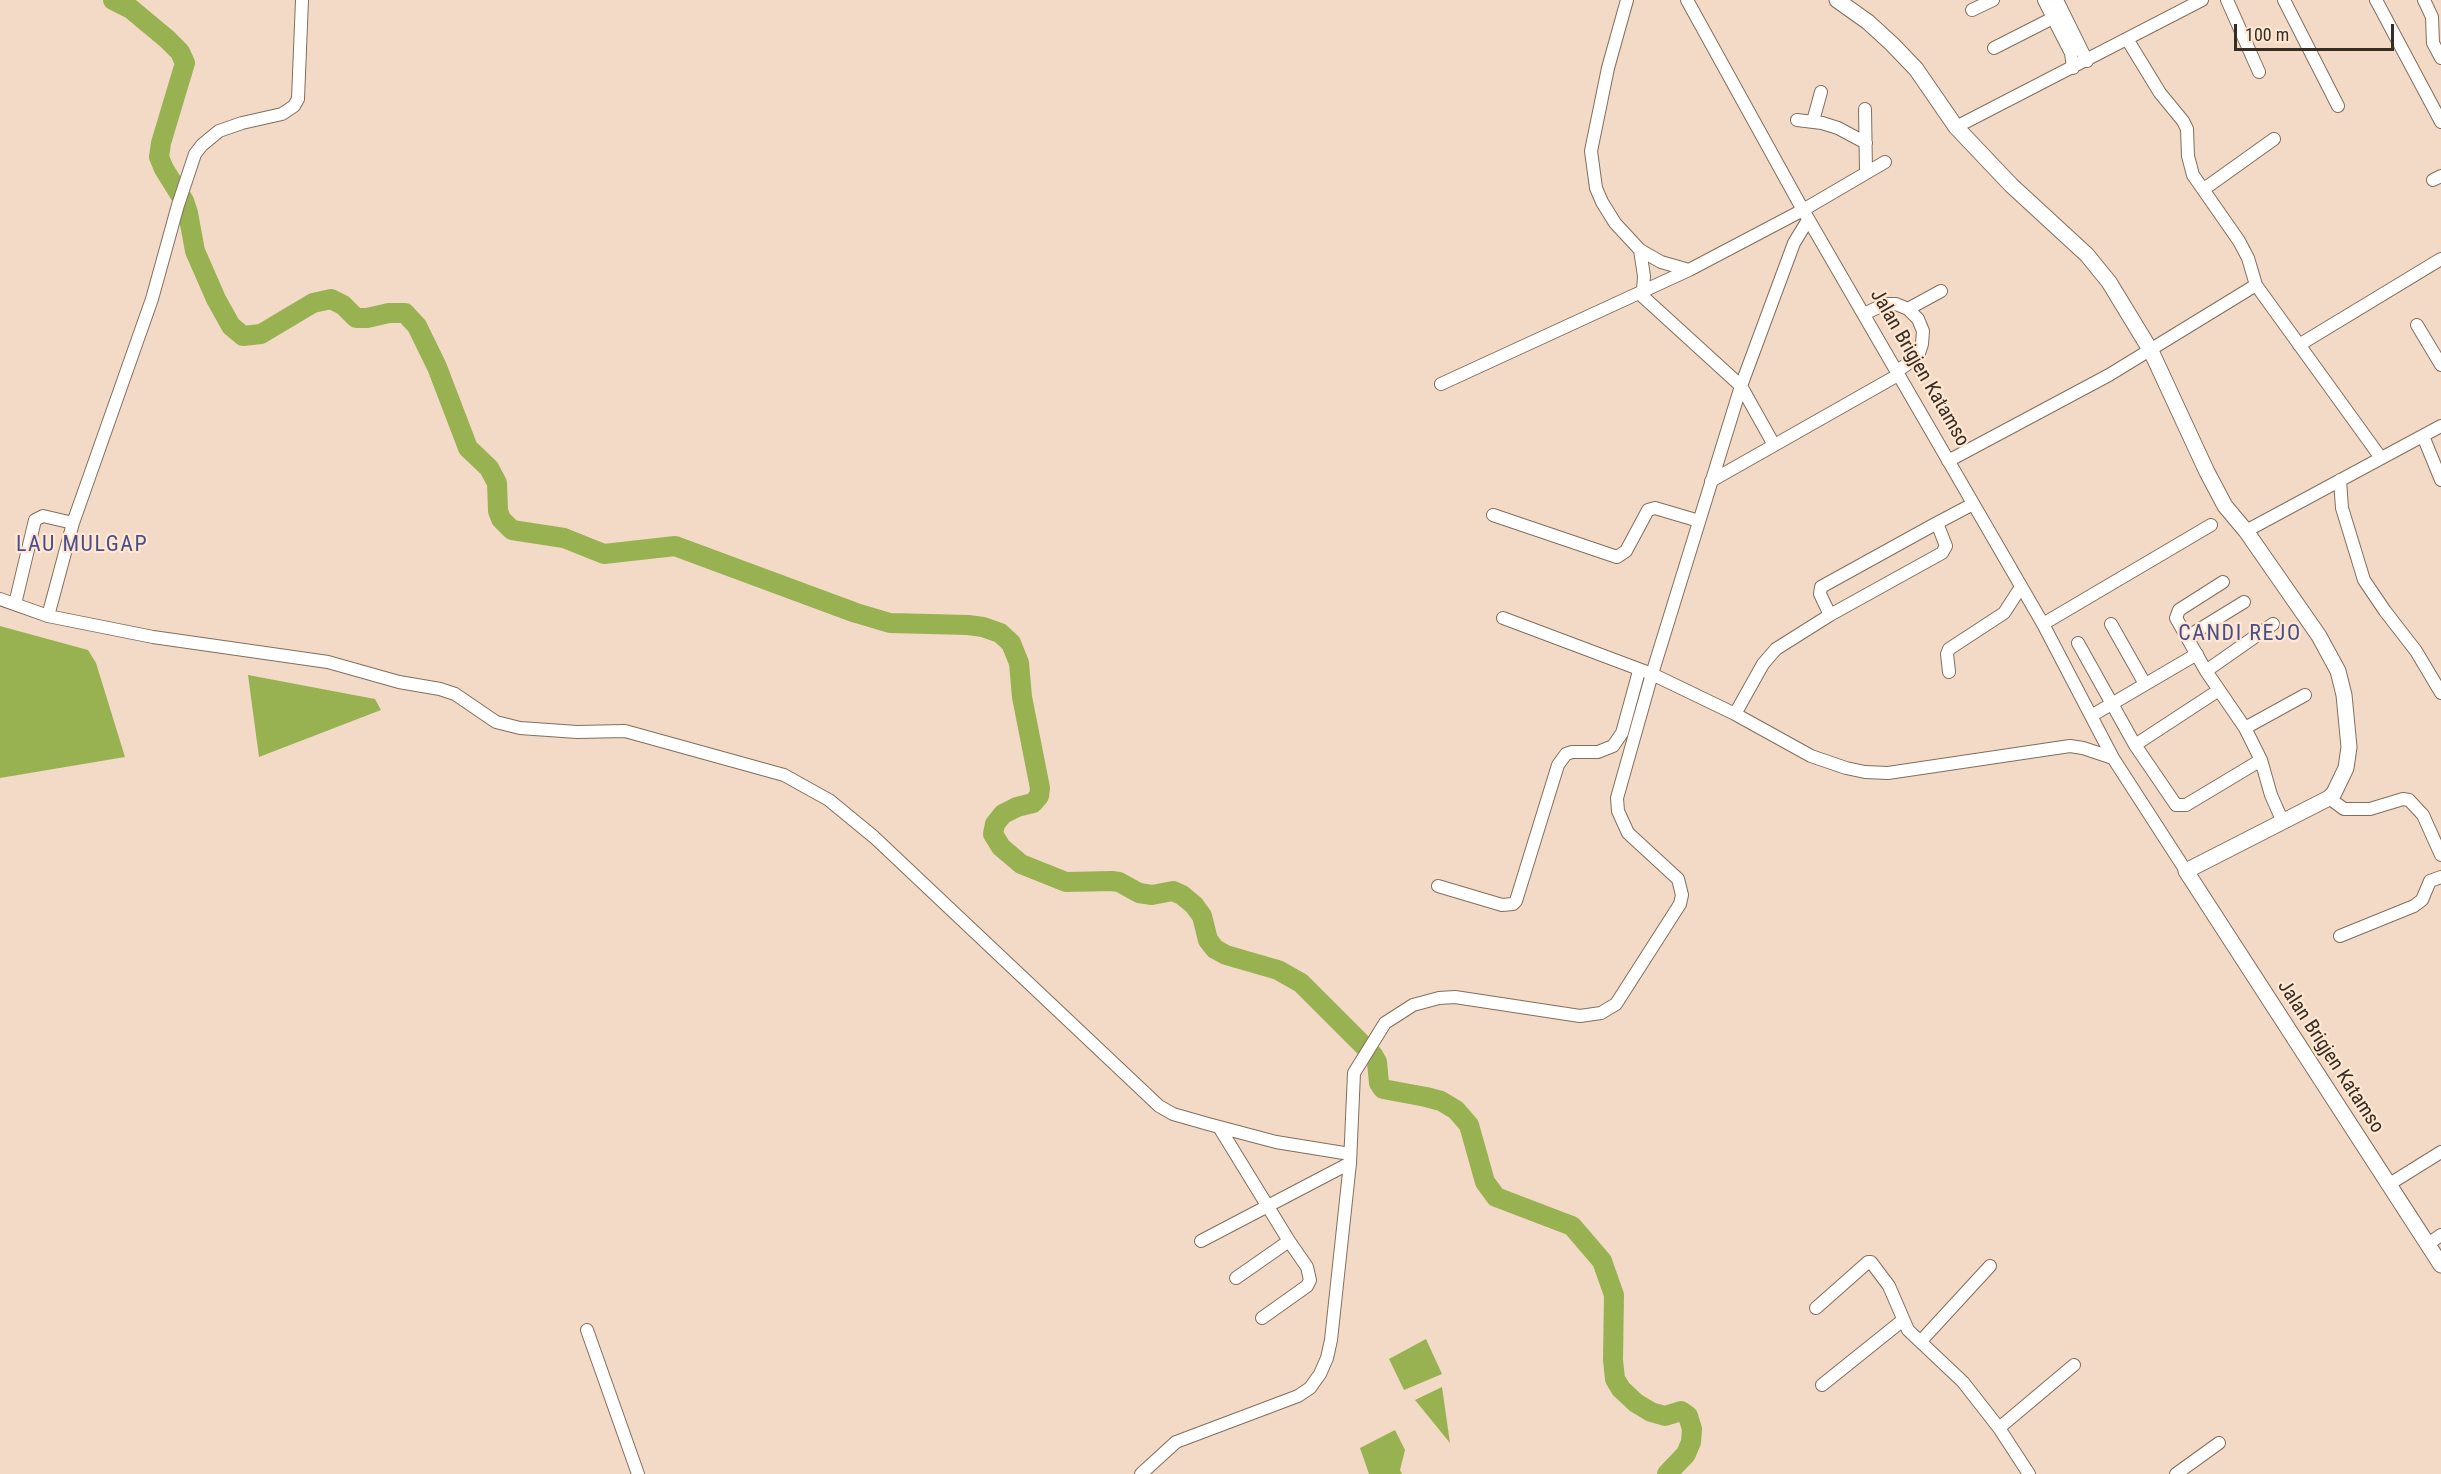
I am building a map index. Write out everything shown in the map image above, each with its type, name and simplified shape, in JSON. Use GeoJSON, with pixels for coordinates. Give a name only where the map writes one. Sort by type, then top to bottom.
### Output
{"type":"FeatureCollection","features":[{"type":"Feature","properties":{"kind":"main road"},"geometry":{"type":"LineString","coordinates":[[1837,0],[1868,22],[1892,44],[1916,69],[1956,127],[2011,184],[2099,268],[2151,351],[2225,506],[2246,531],[2319,636],[2338,671],[2348,719],[2349,758],[2340,782],[2329,798],[2186,871]]}},
{"type":"Feature","properties":{"kind":"main road","name":"Jalan Brigjen Katamso"},"geometry":{"type":"LineString","coordinates":[[2186,871],[2441,1265]]}},
{"type":"Feature","properties":{"kind":"street"},"geometry":{"type":"LineString","coordinates":[[48,616],[73,523],[152,298],[195,154],[210,137],[242,123],[282,114],[294,106],[298,99],[302,0]]}},
{"type":"Feature","properties":{"kind":"street"},"geometry":{"type":"LineString","coordinates":[[1627,0],[1608,68],[1591,151],[1596,188],[1615,223],[1640,250],[1661,261],[1689,270]]}},
{"type":"Feature","properties":{"kind":"street","name":"Jalan Brigjen Katamso"},"geometry":{"type":"LineString","coordinates":[[1687,0],[1806,215],[2043,624],[2113,758],[2186,871]]}},
{"type":"Feature","properties":{"kind":"street"},"geometry":{"type":"LineString","coordinates":[[1972,10],[1993,0]]}},
{"type":"Feature","properties":{"kind":"street"},"geometry":{"type":"LineString","coordinates":[[2044,0],[2071,53],[2073,68]]}},
{"type":"Feature","properties":{"kind":"street"},"geometry":{"type":"LineString","coordinates":[[2057,0],[2087,61]]}},
{"type":"Feature","properties":{"kind":"street"},"geometry":{"type":"LineString","coordinates":[[1956,127],[2202,0]]}},
{"type":"Feature","properties":{"kind":"street"},"geometry":{"type":"LineString","coordinates":[[2227,0],[2259,72]]}},
{"type":"Feature","properties":{"kind":"street"},"geometry":{"type":"LineString","coordinates":[[2284,0],[2338,106]]}},
{"type":"Feature","properties":{"kind":"street"},"geometry":{"type":"LineString","coordinates":[[2376,0],[2441,122]]}},
{"type":"Feature","properties":{"kind":"street"},"geometry":{"type":"LineString","coordinates":[[2424,0],[2432,17],[2433,43],[2441,58]]}},
{"type":"Feature","properties":{"kind":"street"},"geometry":{"type":"LineString","coordinates":[[1994,48],[2053,18]]}},
{"type":"Feature","properties":{"kind":"street"},"geometry":{"type":"LineString","coordinates":[[2127,39],[2160,93],[2183,121],[2187,129],[2190,166],[2248,258],[2256,285],[2381,458]]}},
{"type":"Feature","properties":{"kind":"street"},"geometry":{"type":"LineString","coordinates":[[1813,121],[1821,92]]}},
{"type":"Feature","properties":{"kind":"street"},"geometry":{"type":"LineString","coordinates":[[1865,109],[1866,172]]}},
{"type":"Feature","properties":{"kind":"street"},"geometry":{"type":"LineString","coordinates":[[1797,120],[1813,121],[1838,128],[1866,143]]}},
{"type":"Feature","properties":{"kind":"street"},"geometry":{"type":"LineString","coordinates":[[2204,189],[2274,139]]}},
{"type":"Feature","properties":{"kind":"street"},"geometry":{"type":"LineString","coordinates":[[1441,384],[1806,215],[1866,172],[1885,162]]}},
{"type":"Feature","properties":{"kind":"street"},"geometry":{"type":"LineString","coordinates":[[1141,1474],[1176,1443],[1298,1396],[1315,1383],[1327,1358],[1332,1340],[1350,1158],[1354,1073],[1385,1023],[1413,1005],[1439,998],[1455,997],[1580,1016],[1601,1013],[1616,1004],[1680,904],[1682,895],[1678,879],[1628,833],[1618,811],[1617,798],[1652,674],[1741,386],[1806,215]]}},
{"type":"Feature","properties":{"kind":"street"},"geometry":{"type":"LineString","coordinates":[[1640,250],[1644,276],[1641,292]]}},
{"type":"Feature","properties":{"kind":"street"},"geometry":{"type":"LineString","coordinates":[[2300,345],[2441,259]]}},
{"type":"Feature","properties":{"kind":"street"},"geometry":{"type":"LineString","coordinates":[[1948,461],[2151,351],[2256,285]]}},
{"type":"Feature","properties":{"kind":"street"},"geometry":{"type":"LineString","coordinates":[[1908,309],[1941,291]]}},
{"type":"Feature","properties":{"kind":"street"},"geometry":{"type":"LineString","coordinates":[[1641,292],[1741,386],[1774,445]]}},
{"type":"Feature","properties":{"kind":"street"},"geometry":{"type":"LineString","coordinates":[[1711,481],[1897,373],[1913,360],[1922,344],[1923,331],[1918,319],[1908,309],[1896,304],[1885,304],[1864,314]]}},
{"type":"Feature","properties":{"kind":"street"},"geometry":{"type":"LineString","coordinates":[[2417,325],[2441,365]]}},
{"type":"Feature","properties":{"kind":"street"},"geometry":{"type":"LineString","coordinates":[[2246,531],[2441,426]]}},
{"type":"Feature","properties":{"kind":"street"},"geometry":{"type":"LineString","coordinates":[[2423,436],[2441,480]]}},
{"type":"Feature","properties":{"kind":"street"},"geometry":{"type":"LineString","coordinates":[[2340,480],[2342,508],[2364,580],[2416,651],[2439,687]]}},
{"type":"Feature","properties":{"kind":"street"},"geometry":{"type":"LineString","coordinates":[[1830,615],[1820,594],[1821,587],[1973,504]]}},
{"type":"Feature","properties":{"kind":"street"},"geometry":{"type":"LineString","coordinates":[[1493,515],[1617,557],[1626,551],[1648,510],[1655,508],[1699,521]]}},
{"type":"Feature","properties":{"kind":"street"},"geometry":{"type":"LineString","coordinates":[[15,604],[35,520],[43,516],[73,523]]}},
{"type":"Feature","properties":{"kind":"street"},"geometry":{"type":"LineString","coordinates":[[1735,714],[1763,664],[1776,650],[1830,615],[1942,553],[1946,546],[1937,523]]}},
{"type":"Feature","properties":{"kind":"street"},"geometry":{"type":"LineString","coordinates":[[2043,624],[2211,525]]}},
{"type":"Feature","properties":{"kind":"street"},"geometry":{"type":"LineString","coordinates":[[2223,582],[2177,612],[2177,621],[2206,671],[2245,728],[2261,760],[2271,795],[2282,820]]}},
{"type":"Feature","properties":{"kind":"street"},"geometry":{"type":"LineString","coordinates":[[1949,672],[1948,649],[2004,613],[2022,587]]}},
{"type":"Feature","properties":{"kind":"street"},"geometry":{"type":"LineString","coordinates":[[0,599],[48,616],[153,637],[328,662],[455,694],[496,722],[512,726],[577,732],[624,731],[784,775],[829,800],[874,837],[1159,1106],[1173,1114],[1219,1127],[1350,1158]]}},
{"type":"Feature","properties":{"kind":"street"},"geometry":{"type":"LineString","coordinates":[[2187,637],[2244,602]]}},
{"type":"Feature","properties":{"kind":"street"},"geometry":{"type":"LineString","coordinates":[[1503,618],[1652,674],[1735,714],[1811,756],[1865,772],[1888,773],[2070,746],[2113,758]]}},
{"type":"Feature","properties":{"kind":"street"},"geometry":{"type":"LineString","coordinates":[[2111,624],[2145,684]]}},
{"type":"Feature","properties":{"kind":"street"},"geometry":{"type":"LineString","coordinates":[[2206,671],[2273,624]]}},
{"type":"Feature","properties":{"kind":"street"},"geometry":{"type":"LineString","coordinates":[[2078,644],[2135,745],[2179,807],[2261,760]]}},
{"type":"Feature","properties":{"kind":"street"},"geometry":{"type":"LineString","coordinates":[[2091,716],[2197,654]]}},
{"type":"Feature","properties":{"kind":"street"},"geometry":{"type":"LineString","coordinates":[[1438,886],[1502,905],[1513,904],[1516,901],[1558,765],[1566,754],[1598,752],[1613,746],[1622,733],[1639,671]]}},
{"type":"Feature","properties":{"kind":"street"},"geometry":{"type":"LineString","coordinates":[[2135,745],[2219,690]]}},
{"type":"Feature","properties":{"kind":"street"},"geometry":{"type":"LineString","coordinates":[[2245,728],[2305,695]]}},
{"type":"Feature","properties":{"kind":"street"},"geometry":{"type":"LineString","coordinates":[[2329,798],[2344,809],[2370,809],[2403,799],[2409,800],[2423,815],[2441,855]]}},
{"type":"Feature","properties":{"kind":"street"},"geometry":{"type":"LineString","coordinates":[[2340,936],[2414,906],[2421,900],[2430,881],[2441,878]]}},
{"type":"Feature","properties":{"kind":"street"},"geometry":{"type":"LineString","coordinates":[[1219,1127],[1307,1267],[1310,1280],[1307,1286],[1263,1318]]}},
{"type":"Feature","properties":{"kind":"street"},"geometry":{"type":"LineString","coordinates":[[2388,1185],[2441,1152]]}},
{"type":"Feature","properties":{"kind":"street"},"geometry":{"type":"LineString","coordinates":[[1201,1241],[1350,1158]]}},
{"type":"Feature","properties":{"kind":"street"},"geometry":{"type":"LineString","coordinates":[[2427,1245],[2441,1235]]}},
{"type":"Feature","properties":{"kind":"street"},"geometry":{"type":"LineString","coordinates":[[1236,1278],[1289,1241]]}},
{"type":"Feature","properties":{"kind":"street"},"geometry":{"type":"LineString","coordinates":[[1816,1308],[1870,1262],[1890,1286],[1908,1330],[1963,1382],[1999,1428],[2028,1474]]}},
{"type":"Feature","properties":{"kind":"street"},"geometry":{"type":"LineString","coordinates":[[1921,1341],[1990,1266]]}},
{"type":"Feature","properties":{"kind":"street"},"geometry":{"type":"LineString","coordinates":[[1822,1385],[1903,1320]]}},
{"type":"Feature","properties":{"kind":"street"},"geometry":{"type":"LineString","coordinates":[[587,1330],[638,1474]]}},
{"type":"Feature","properties":{"kind":"street"},"geometry":{"type":"LineString","coordinates":[[1999,1428],[2074,1365]]}},
{"type":"Feature","properties":{"kind":"street"},"geometry":{"type":"LineString","coordinates":[[2176,1474],[2219,1443]]}},
{"type":"Feature","properties":{"kind":"shaded area"},"geometry":{"type":"Polygon","coordinates":[[[0,626],[88,650],[96,663],[125,757],[0,778],[0,626]]]}},
{"type":"Feature","properties":{"kind":"shaded area"},"geometry":{"type":"Polygon","coordinates":[[[248,675],[375,699],[381,710],[259,757],[248,675]]]}},
{"type":"Feature","properties":{"kind":"shaded area"},"geometry":{"type":"Polygon","coordinates":[[[1426,1339],[1442,1374],[1404,1390],[1389,1359],[1426,1339]]]}},
{"type":"Feature","properties":{"kind":"shaded area"},"geometry":{"type":"Polygon","coordinates":[[[1442,1387],[1450,1443],[1415,1400],[1442,1387]]]}},
{"type":"Feature","properties":{"kind":"shaded area"},"geometry":{"type":"Polygon","coordinates":[[[1395,1430],[1405,1450],[1400,1470],[1402,1474],[1369,1474],[1360,1448],[1395,1430]]]}},
{"type":"Feature","properties":{"kind":"waterway"},"geometry":{"type":"LineString","coordinates":[[113,0],[131,9],[167,39],[180,52],[185,63],[161,143],[159,157],[184,201],[195,251],[216,299],[231,326],[243,336],[261,334],[313,303],[331,299],[343,305],[356,318],[405,313],[417,326],[437,367],[468,448],[489,468],[497,483],[498,511],[501,519],[512,530],[564,538],[604,554],[675,546],[856,613],[890,623],[968,625],[1000,633],[1011,643],[1019,663],[1022,697],[1040,788],[1039,796],[1033,803],[1003,814],[995,824],[993,834],[1001,847],[1021,864],[1066,882],[1112,881],[1119,882],[1139,893],[1152,895],[1173,891],[1182,895],[1202,916],[1208,940],[1215,949],[1226,955],[1278,970],[1301,983],[1373,1055],[1377,1062],[1379,1083],[1383,1089],[1441,1101],[1456,1110],[1469,1125],[1485,1182],[1496,1197],[1572,1226],[1602,1261],[1614,1295],[1615,1379],[1621,1389],[1636,1403],[1651,1412],[1665,1416],[1681,1411],[1688,1416],[1692,1429],[1691,1442],[1686,1454],[1667,1474]]}},
{"type":"Feature","properties":{"kind":"district","name":"LAU MULGAP"},"geometry":{"type":"Point","coordinates":[82,545]}},
{"type":"Feature","properties":{"kind":"district","name":"CANDI REJO"},"geometry":{"type":"Point","coordinates":[2240,634]}}]}
